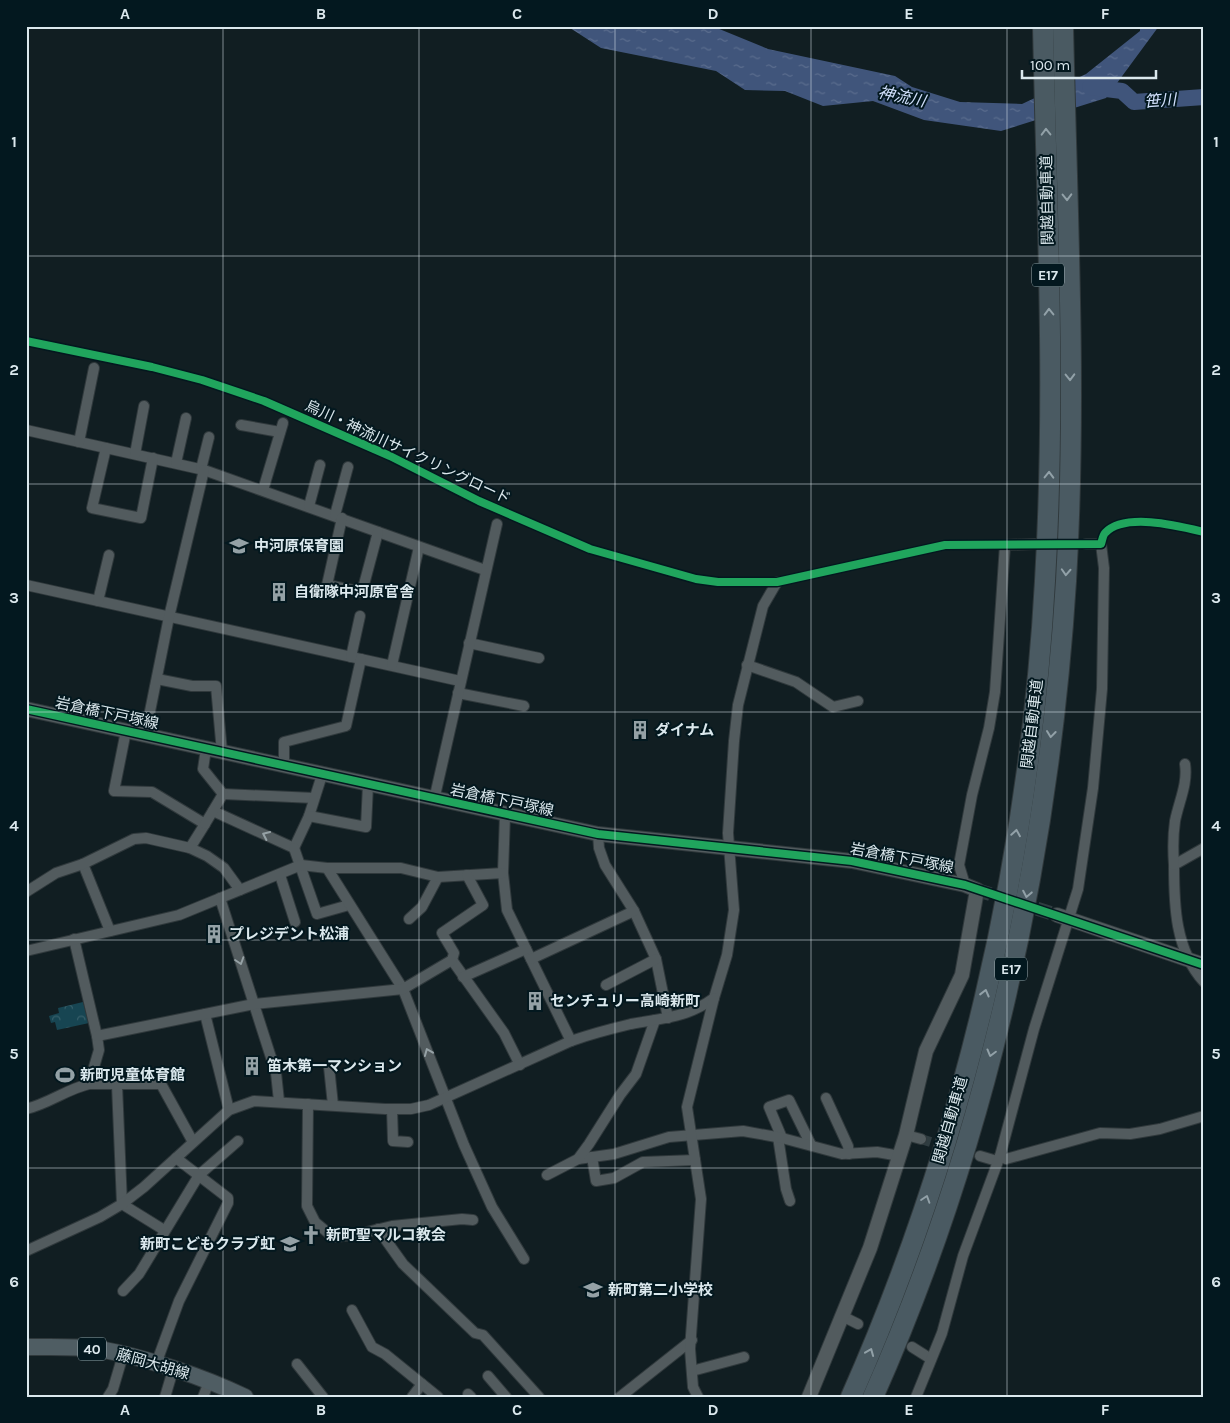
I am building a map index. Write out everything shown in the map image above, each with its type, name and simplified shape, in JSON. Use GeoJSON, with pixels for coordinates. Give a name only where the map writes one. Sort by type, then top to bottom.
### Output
{"type":"FeatureCollection","features":[{"type":"Feature","properties":{"kind":"highway","name":"関越自動車道"},"geometry":{"type":"LineString","coordinates":[[850,1397],[889,1306],[912,1241],[956,1102],[988,980],[1012,860],[1028,756],[1041,634],[1048,524],[1050,385],[1043,26]]}},
{"type":"Feature","properties":{"kind":"highway","name":"関越自動車道"},"geometry":{"type":"LineString","coordinates":[[873,1397],[907,1315],[975,1108],[1008,984],[1031,871],[1048,760],[1062,636],[1068,523],[1070,386],[1063,26]]}},
{"type":"Feature","properties":{"kind":"main road","name":"藤岡大胡線"},"geometry":{"type":"LineString","coordinates":[[26,1347],[76,1347],[123,1355],[209,1382],[245,1397]]}},
{"type":"Feature","properties":{"kind":"street"},"geometry":{"type":"LineString","coordinates":[[79,442],[94,368]]}},
{"type":"Feature","properties":{"kind":"street"},"geometry":{"type":"LineString","coordinates":[[135,454],[144,406]]}},
{"type":"Feature","properties":{"kind":"street"},"geometry":{"type":"LineString","coordinates":[[176,463],[186,418]]}},
{"type":"Feature","properties":{"kind":"street"},"geometry":{"type":"LineString","coordinates":[[241,426],[281,428],[263,490]]}},
{"type":"Feature","properties":{"kind":"street"},"geometry":{"type":"LineString","coordinates":[[26,430],[203,469],[485,570]]}},
{"type":"Feature","properties":{"kind":"street"},"geometry":{"type":"LineString","coordinates":[[145,736],[209,437]]}},
{"type":"Feature","properties":{"kind":"street"},"geometry":{"type":"LineString","coordinates":[[106,448],[92,508],[141,518],[153,458]]}},
{"type":"Feature","properties":{"kind":"street"},"geometry":{"type":"LineString","coordinates":[[309,506],[320,465]]}},
{"type":"Feature","properties":{"kind":"street"},"geometry":{"type":"LineString","coordinates":[[348,467],[327,585],[362,592],[378,532]]}},
{"type":"Feature","properties":{"kind":"street"},"geometry":{"type":"LineString","coordinates":[[434,800],[497,524]]}},
{"type":"Feature","properties":{"kind":"street"},"geometry":{"type":"LineString","coordinates":[[809,1397],[844,1317],[870,1248],[906,1135],[926,1051],[962,975],[971,887],[959,865],[994,701],[1001,626],[1005,545],[1035,544]]}},
{"type":"Feature","properties":{"kind":"street"},"geometry":{"type":"LineString","coordinates":[[916,1397],[942,1333],[963,1256],[999,1159],[1062,916],[1078,889],[1085,846],[1102,689],[1104,568],[1100,544],[1086,544]]}},
{"type":"Feature","properties":{"kind":"street"},"geometry":{"type":"LineString","coordinates":[[392,665],[419,547]]}},
{"type":"Feature","properties":{"kind":"street"},"geometry":{"type":"LineString","coordinates":[[98,601],[109,555]]}},
{"type":"Feature","properties":{"kind":"street"},"geometry":{"type":"LineString","coordinates":[[698,1397],[693,1387],[690,1349],[701,1204],[687,1107],[714,998],[727,955],[734,910],[729,847],[734,741],[747,665],[763,606],[777,582]]}},
{"type":"Feature","properties":{"kind":"street"},"geometry":{"type":"LineString","coordinates":[[26,585],[460,681]]}},
{"type":"Feature","properties":{"kind":"street"},"geometry":{"type":"LineString","coordinates":[[284,766],[284,742],[346,726],[360,616]]}},
{"type":"Feature","properties":{"kind":"street"},"geometry":{"type":"LineString","coordinates":[[469,643],[539,658]]}},
{"type":"Feature","properties":{"kind":"street"},"geometry":{"type":"LineString","coordinates":[[747,665],[796,682],[833,707],[858,701]]}},
{"type":"Feature","properties":{"kind":"street"},"geometry":{"type":"LineString","coordinates":[[157,679],[192,686],[216,686],[222,752]]}},
{"type":"Feature","properties":{"kind":"street"},"geometry":{"type":"LineString","coordinates":[[458,693],[524,706]]}},
{"type":"Feature","properties":{"kind":"street","name":"岩倉橋下戸塚線"},"geometry":{"type":"LineString","coordinates":[[26,709],[368,786],[598,834],[852,861],[971,887]]}},
{"type":"Feature","properties":{"kind":"street"},"geometry":{"type":"LineString","coordinates":[[126,731],[114,791],[152,792],[205,824]]}},
{"type":"Feature","properties":{"kind":"street"},"geometry":{"type":"LineString","coordinates":[[206,749],[203,769],[223,794],[314,798]]}},
{"type":"Feature","properties":{"kind":"street"},"geometry":{"type":"LineString","coordinates":[[1185,764],[1187,775],[1175,825],[1174,912],[1181,942],[1197,963],[1195,972],[1204,982]]}},
{"type":"Feature","properties":{"kind":"street"},"geometry":{"type":"LineString","coordinates":[[294,848],[309,816],[322,775]]}},
{"type":"Feature","properties":{"kind":"street"},"geometry":{"type":"LineString","coordinates":[[309,816],[366,827],[368,786]]}},
{"type":"Feature","properties":{"kind":"street"},"geometry":{"type":"LineString","coordinates":[[190,848],[223,794]]}},
{"type":"Feature","properties":{"kind":"street"},"geometry":{"type":"LineString","coordinates":[[213,811],[294,848],[317,914],[349,906]]}},
{"type":"Feature","properties":{"kind":"street"},"geometry":{"type":"LineString","coordinates":[[505,815],[503,873],[508,910],[571,1041]]}},
{"type":"Feature","properties":{"kind":"street"},"geometry":{"type":"LineString","coordinates":[[598,834],[599,848],[605,865],[634,911],[656,959],[668,1018]]}},
{"type":"Feature","properties":{"kind":"street"},"geometry":{"type":"LineString","coordinates":[[26,892],[56,873],[83,864],[134,839],[146,838],[190,848],[207,856],[224,868],[240,890]]}},
{"type":"Feature","properties":{"kind":"street"},"geometry":{"type":"LineString","coordinates":[[1174,865],[1204,848]]}},
{"type":"Feature","properties":{"kind":"street"},"geometry":{"type":"LineString","coordinates":[[83,864],[110,931]]}},
{"type":"Feature","properties":{"kind":"street"},"geometry":{"type":"LineString","coordinates":[[26,951],[179,915],[301,865],[327,868],[402,868],[438,877],[503,873]]}},
{"type":"Feature","properties":{"kind":"street"},"geometry":{"type":"LineString","coordinates":[[327,868],[402,989],[447,1098],[464,1146],[492,1207],[524,1259]]}},
{"type":"Feature","properties":{"kind":"street"},"geometry":{"type":"LineString","coordinates":[[280,875],[295,922]]}},
{"type":"Feature","properties":{"kind":"street"},"geometry":{"type":"LineString","coordinates":[[97,1036],[254,1004],[402,989],[452,960],[454,953],[442,934],[483,905],[466,875]]}},
{"type":"Feature","properties":{"kind":"street"},"geometry":{"type":"LineString","coordinates":[[409,919],[422,907],[438,877]]}},
{"type":"Feature","properties":{"kind":"street"},"geometry":{"type":"LineString","coordinates":[[220,898],[276,1072],[279,1101]]}},
{"type":"Feature","properties":{"kind":"street"},"geometry":{"type":"LineString","coordinates":[[531,959],[634,911]]}},
{"type":"Feature","properties":{"kind":"street"},"geometry":{"type":"LineString","coordinates":[[1062,916],[1197,963]]}},
{"type":"Feature","properties":{"kind":"street"},"geometry":{"type":"LineString","coordinates":[[74,939],[99,1050],[89,1084]]}},
{"type":"Feature","properties":{"kind":"street"},"geometry":{"type":"LineString","coordinates":[[463,977],[526,949]]}},
{"type":"Feature","properties":{"kind":"street"},"geometry":{"type":"LineString","coordinates":[[606,985],[656,959]]}},
{"type":"Feature","properties":{"kind":"street"},"geometry":{"type":"LineString","coordinates":[[452,960],[504,1033],[520,1064]]}},
{"type":"Feature","properties":{"kind":"street"},"geometry":{"type":"LineString","coordinates":[[26,1251],[100,1217],[122,1204],[229,1110],[254,1101],[392,1109],[411,1109],[429,1105],[571,1041],[595,1032],[690,1014],[714,998]]}},
{"type":"Feature","properties":{"kind":"street"},"geometry":{"type":"LineString","coordinates":[[205,1014],[229,1110]]}},
{"type":"Feature","properties":{"kind":"street"},"geometry":{"type":"LineString","coordinates":[[578,1160],[620,1095],[636,1074],[655,1020]]}},
{"type":"Feature","properties":{"kind":"street"},"geometry":{"type":"LineString","coordinates":[[329,1067],[333,1105]]}},
{"type":"Feature","properties":{"kind":"street"},"geometry":{"type":"LineString","coordinates":[[26,1109],[44,1104],[78,1087],[89,1084],[161,1084],[193,1142]]}},
{"type":"Feature","properties":{"kind":"street"},"geometry":{"type":"LineString","coordinates":[[117,1085],[122,1204]]}},
{"type":"Feature","properties":{"kind":"street"},"geometry":{"type":"LineString","coordinates":[[826,1098],[848,1146],[848,1154]]}},
{"type":"Feature","properties":{"kind":"street"},"geometry":{"type":"LineString","coordinates":[[790,1201],[786,1189],[780,1138],[769,1107],[790,1100],[811,1145]]}},
{"type":"Feature","properties":{"kind":"street"},"geometry":{"type":"LineString","coordinates":[[308,1104],[307,1206],[315,1222],[334,1237],[354,1236],[378,1229],[462,1219],[473,1220]]}},
{"type":"Feature","properties":{"kind":"street"},"geometry":{"type":"LineString","coordinates":[[392,1109],[393,1141],[408,1142]]}},
{"type":"Feature","properties":{"kind":"street"},"geometry":{"type":"LineString","coordinates":[[980,1156],[1006,1159],[1100,1133],[1130,1134],[1160,1129],[1204,1116]]}},
{"type":"Feature","properties":{"kind":"street"},"geometry":{"type":"LineString","coordinates":[[547,1175],[578,1160],[614,1154],[651,1141],[690,1134],[743,1131],[811,1145],[842,1154],[877,1152],[900,1156]]}},
{"type":"Feature","properties":{"kind":"street"},"geometry":{"type":"LineString","coordinates":[[906,1135],[921,1139]]}},
{"type":"Feature","properties":{"kind":"street"},"geometry":{"type":"LineString","coordinates":[[124,1292],[139,1274],[198,1176],[238,1141]]}},
{"type":"Feature","properties":{"kind":"street"},"geometry":{"type":"LineString","coordinates":[[156,1364],[179,1301],[228,1203],[228,1198],[176,1158]]}},
{"type":"Feature","properties":{"kind":"street"},"geometry":{"type":"LineString","coordinates":[[592,1158],[596,1181],[614,1178],[643,1162],[695,1160]]}},
{"type":"Feature","properties":{"kind":"street"},"geometry":{"type":"LineString","coordinates":[[122,1204],[164,1230]]}},
{"type":"Feature","properties":{"kind":"street"},"geometry":{"type":"LineString","coordinates":[[378,1229],[403,1264],[475,1333],[482,1334],[539,1397]]}},
{"type":"Feature","properties":{"kind":"street"},"geometry":{"type":"LineString","coordinates":[[352,1310],[372,1347],[385,1354],[438,1397]]}},
{"type":"Feature","properties":{"kind":"street"},"geometry":{"type":"LineString","coordinates":[[844,1317],[858,1324]]}},
{"type":"Feature","properties":{"kind":"street"},"geometry":{"type":"LineString","coordinates":[[620,1397],[692,1340]]}},
{"type":"Feature","properties":{"kind":"street"},"geometry":{"type":"LineString","coordinates":[[912,1347],[931,1358]]}},
{"type":"Feature","properties":{"kind":"street"},"geometry":{"type":"LineString","coordinates":[[108,1397],[113,1389],[123,1355]]}},
{"type":"Feature","properties":{"kind":"street"},"geometry":{"type":"LineString","coordinates":[[692,1371],[744,1357]]}},
{"type":"Feature","properties":{"kind":"street"},"geometry":{"type":"LineString","coordinates":[[297,1364],[323,1397]]}},
{"type":"Feature","properties":{"kind":"street"},"geometry":{"type":"LineString","coordinates":[[165,1397],[173,1370]]}},
{"type":"Feature","properties":{"kind":"street"},"geometry":{"type":"LineString","coordinates":[[488,1376],[506,1397]]}},
{"type":"Feature","properties":{"kind":"street"},"geometry":{"type":"LineString","coordinates":[[203,1397],[209,1382]]}},
{"type":"Feature","properties":{"kind":"street"},"geometry":{"type":"LineString","coordinates":[[412,1397],[422,1384]]}},
{"type":"Feature","properties":{"kind":"green space"},"geometry":{"type":"Polygon","coordinates":[[[83,1002],[89,1023],[57,1030],[55,1022],[51,1023],[49,1016],[59,1013],[58,1008],[83,1002]]]}},
{"type":"Feature","properties":{"kind":"water","name":"神流川"},"geometry":{"type":"Polygon","coordinates":[[[567,26],[712,26],[768,49],[895,76],[912,87],[960,102],[1022,104],[1086,74],[1140,31],[1140,26],[1159,26],[1106,98],[1001,131],[924,120],[873,101],[823,106],[785,91],[745,90],[716,71],[601,48],[567,26]]]}},
{"type":"Feature","properties":{"kind":"waterway","name":"笹川"},"geometry":{"type":"LineString","coordinates":[[1090,87],[1122,91],[1134,102],[1204,97]]}},
{"type":"Feature","properties":{"kind":"tunnel"},"geometry":{"type":"LineString","coordinates":[[977,890],[1057,915]]}},
{"type":"Feature","properties":{"kind":"tunnel"},"geometry":{"type":"LineString","coordinates":[[921,1139],[947,1147]]}},
{"type":"Feature","properties":{"kind":"cycle path","name":"烏川・神流川サイクリングロード"},"geometry":{"type":"LineString","coordinates":[[26,341],[152,367],[202,380],[264,401],[390,456],[479,501],[590,549],[696,579],[718,582],[777,582],[945,545],[1101,544],[1104,534],[1114,527],[1125,523],[1153,522],[1204,532]]}},
{"type":"Feature","properties":{"kind":"cycle path"},"geometry":{"type":"LineString","coordinates":[[26,709],[598,834],[852,861],[965,885],[1204,965]]}},
{"type":"Feature","properties":{"kind":"place","name":"中河原保育園"},"geometry":{"type":"Point","coordinates":[239,546]}},
{"type":"Feature","properties":{"kind":"place","name":"自衛隊中河原官舎"},"geometry":{"type":"Point","coordinates":[279,592]}},
{"type":"Feature","properties":{"kind":"place","name":"ダイナム"},"geometry":{"type":"Point","coordinates":[640,730]}},
{"type":"Feature","properties":{"kind":"place","name":"プレジデント松浦"},"geometry":{"type":"Point","coordinates":[214,934]}},
{"type":"Feature","properties":{"kind":"place","name":"センチュリー高崎新町"},"geometry":{"type":"Point","coordinates":[535,1001]}},
{"type":"Feature","properties":{"kind":"place","name":"笛木第一マンション"},"geometry":{"type":"Point","coordinates":[252,1066]}},
{"type":"Feature","properties":{"kind":"place","name":"新町児童体育館"},"geometry":{"type":"Point","coordinates":[65,1075]}},
{"type":"Feature","properties":{"kind":"place","name":"新町聖マルコ教会"},"geometry":{"type":"Point","coordinates":[311,1235]}},
{"type":"Feature","properties":{"kind":"place","name":"新町こどもクラブ虹"},"geometry":{"type":"Point","coordinates":[290,1244]}},
{"type":"Feature","properties":{"kind":"place","name":"新町第二小学校"},"geometry":{"type":"Point","coordinates":[593,1290]}}]}
